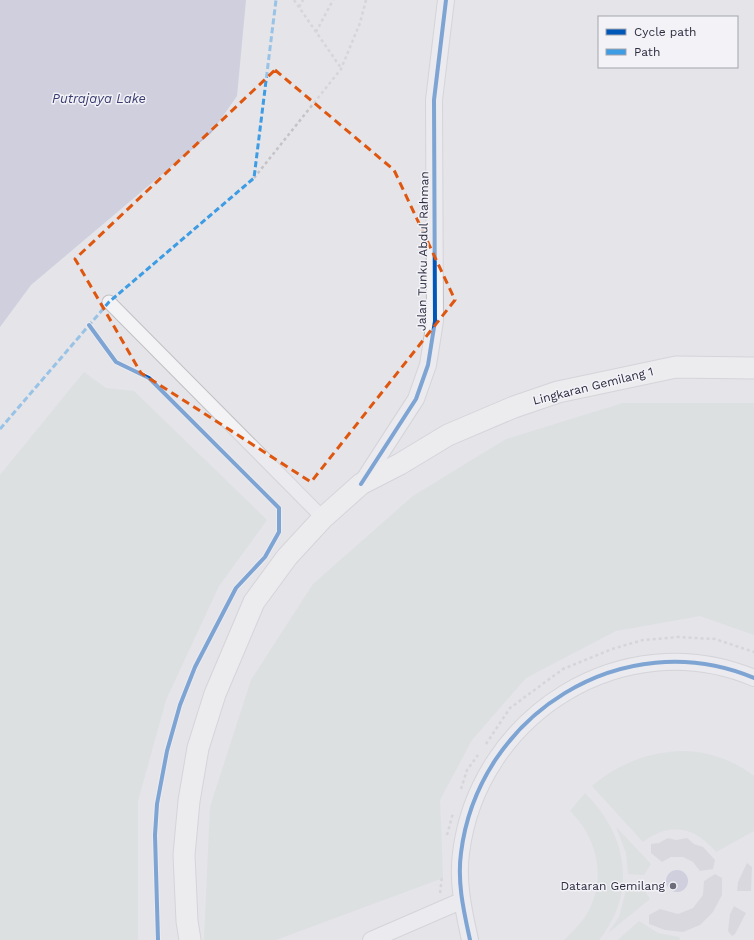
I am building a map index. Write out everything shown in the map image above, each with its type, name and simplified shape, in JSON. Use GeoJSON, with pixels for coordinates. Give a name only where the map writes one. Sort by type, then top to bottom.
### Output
{"type":"FeatureCollection","features":[{"type":"Feature","properties":{"kind":"main road","name":"Lingkaran Gemilang 1"},"geometry":{"type":"LineString","coordinates":[[187,934],[184,855],[189,800],[198,748],[215,694],[254,602],[287,557],[323,518],[361,484],[400,464],[448,435],[514,407],[558,392],[676,367],[754,368]]}},
{"type":"Feature","properties":{"kind":"street","name":"Jalan Tunku Abdul Rahman"},"geometry":{"type":"LineString","coordinates":[[361,484],[416,399],[428,365],[435,321],[434,100],[446,0]]}},
{"type":"Feature","properties":{"kind":"street"},"geometry":{"type":"LineString","coordinates":[[109,302],[323,518]]}},
{"type":"Feature","properties":{"kind":"street"},"geometry":{"type":"LineString","coordinates":[[470,940],[461,901],[461,854],[471,808],[491,765],[519,728],[555,698],[597,676],[643,664],[690,662],[736,671],[754,678]]}},
{"type":"Feature","properties":{"kind":"street"},"geometry":{"type":"LineString","coordinates":[[371,940],[461,901]]}},
{"type":"Feature","properties":{"kind":"path"},"geometry":{"type":"LineString","coordinates":[[294,0],[341,69]]}},
{"type":"Feature","properties":{"kind":"path"},"geometry":{"type":"LineString","coordinates":[[299,7],[303,0]]}},
{"type":"Feature","properties":{"kind":"path"},"geometry":{"type":"LineString","coordinates":[[316,32],[333,0]]}},
{"type":"Feature","properties":{"kind":"path"},"geometry":{"type":"LineString","coordinates":[[254,178],[341,69],[360,23],[366,0]]}},
{"type":"Feature","properties":{"kind":"path"},"geometry":{"type":"LineString","coordinates":[[89,325],[116,362],[149,378],[279,508],[279,532],[268,551]]}},
{"type":"Feature","properties":{"kind":"path"},"geometry":{"type":"LineString","coordinates":[[158,940],[155,835],[157,804],[167,751],[180,704],[195,667],[236,588],[255,567]]}},
{"type":"Feature","properties":{"kind":"path"},"geometry":{"type":"LineString","coordinates":[[485,746],[510,708],[563,669],[612,649],[643,640],[678,638],[715,640],[754,652]]}},
{"type":"Feature","properties":{"kind":"path"},"geometry":{"type":"LineString","coordinates":[[460,791],[467,770],[480,752]]}},
{"type":"Feature","properties":{"kind":"path"},"geometry":{"type":"LineString","coordinates":[[447,839],[448,825],[453,811]]}},
{"type":"Feature","properties":{"kind":"path"},"geometry":{"type":"LineString","coordinates":[[440,897],[442,875]]}},
{"type":"Feature","properties":{"kind":"highlighted area"},"geometry":{"type":"Polygon","coordinates":[[[275,70],[394,170],[455,300],[311,482],[141,373],[75,259],[275,70]]]}},
{"type":"Feature","properties":{"kind":"shaded area"},"geometry":{"type":"Polygon","coordinates":[[[84,372],[106,388],[134,391],[267,520],[219,586],[166,700],[138,801],[138,940],[0,940],[0,475],[84,372]]]}},
{"type":"Feature","properties":{"kind":"shaded area"},"geometry":{"type":"Polygon","coordinates":[[[623,403],[754,403],[754,635],[700,616],[616,631],[526,678],[472,740],[440,800],[443,878],[276,940],[204,940],[210,807],[251,680],[313,584],[413,496],[506,439],[623,403]]]}},
{"type":"Feature","properties":{"kind":"shaded area"},"geometry":{"type":"Polygon","coordinates":[[[690,751],[719,757],[737,765],[754,776],[754,831],[716,852],[700,837],[691,832],[682,830],[673,829],[663,831],[653,835],[643,842],[592,786],[602,778],[633,761],[656,754],[690,751]]]}},
{"type":"Feature","properties":{"kind":"shaded area"},"geometry":{"type":"Polygon","coordinates":[[[585,793],[599,809],[610,827],[618,845],[622,864],[623,883],[619,902],[611,921],[599,940],[564,940],[586,916],[594,899],[597,886],[598,872],[593,845],[579,821],[570,811],[585,793]]]}},
{"type":"Feature","properties":{"kind":"shaded area"},"geometry":{"type":"Polygon","coordinates":[[[616,827],[651,864],[644,875],[628,874],[626,853],[616,827]]]}},
{"type":"Feature","properties":{"kind":"shaded area"},"geometry":{"type":"Polygon","coordinates":[[[627,887],[643,888],[650,899],[608,933],[619,917],[627,887]]]}},
{"type":"Feature","properties":{"kind":"shaded area"},"geometry":{"type":"Polygon","coordinates":[[[639,921],[658,933],[679,937],[680,940],[618,940],[639,921]]]}},
{"type":"Feature","properties":{"kind":"water","name":"Putrajaya Lake"},"geometry":{"type":"Polygon","coordinates":[[[0,0],[246,0],[237,96],[211,133],[31,285],[0,327],[0,0]]]}},
{"type":"Feature","properties":{"kind":"water"},"geometry":{"type":"Polygon","coordinates":[[[677,870],[685,873],[688,881],[685,889],[677,892],[669,889],[666,881],[669,873],[677,870]]]}},
{"type":"Feature","properties":{"kind":"building"},"geometry":{"type":"Polygon","coordinates":[[[668,838],[676,840],[687,838],[694,844],[703,847],[715,860],[713,869],[700,871],[693,862],[683,857],[671,857],[662,862],[651,853],[651,844],[659,843],[668,838]]]}},
{"type":"Feature","properties":{"kind":"building"},"geometry":{"type":"Polygon","coordinates":[[[747,863],[752,867],[751,891],[737,891],[738,882],[747,863]]]}},
{"type":"Feature","properties":{"kind":"building"},"geometry":{"type":"Polygon","coordinates":[[[715,874],[722,878],[722,895],[713,912],[700,925],[683,932],[665,930],[649,924],[649,915],[660,909],[678,914],[693,908],[703,895],[704,881],[715,874]]]}},
{"type":"Feature","properties":{"kind":"building"},"geometry":{"type":"Polygon","coordinates":[[[734,906],[746,913],[735,934],[732,936],[728,931],[730,914],[734,906]]]}},
{"type":"Feature","properties":{"kind":"marked path"},"geometry":{"type":"LineString","coordinates":[[0,429],[109,302],[254,178],[276,0]]}},
{"type":"Feature","properties":{"kind":"cycle path"},"geometry":{"type":"LineString","coordinates":[[361,484],[416,399],[428,365],[435,321],[434,100],[446,0]]}},
{"type":"Feature","properties":{"kind":"cycle path"},"geometry":{"type":"LineString","coordinates":[[89,325],[116,362],[149,378],[279,508],[279,532],[265,557],[236,588],[195,667],[180,705],[167,751],[157,804],[155,835],[158,940]]}},
{"type":"Feature","properties":{"kind":"cycle path"},"geometry":{"type":"LineString","coordinates":[[470,940],[462,897],[460,864],[461,853],[473,804],[496,760],[527,722],[565,693],[608,673],[655,663],[704,664],[754,678]]}},
{"type":"Feature","properties":{"kind":"place","name":"Dataran Gemilang"},"geometry":{"type":"Point","coordinates":[673,886]}}]}
